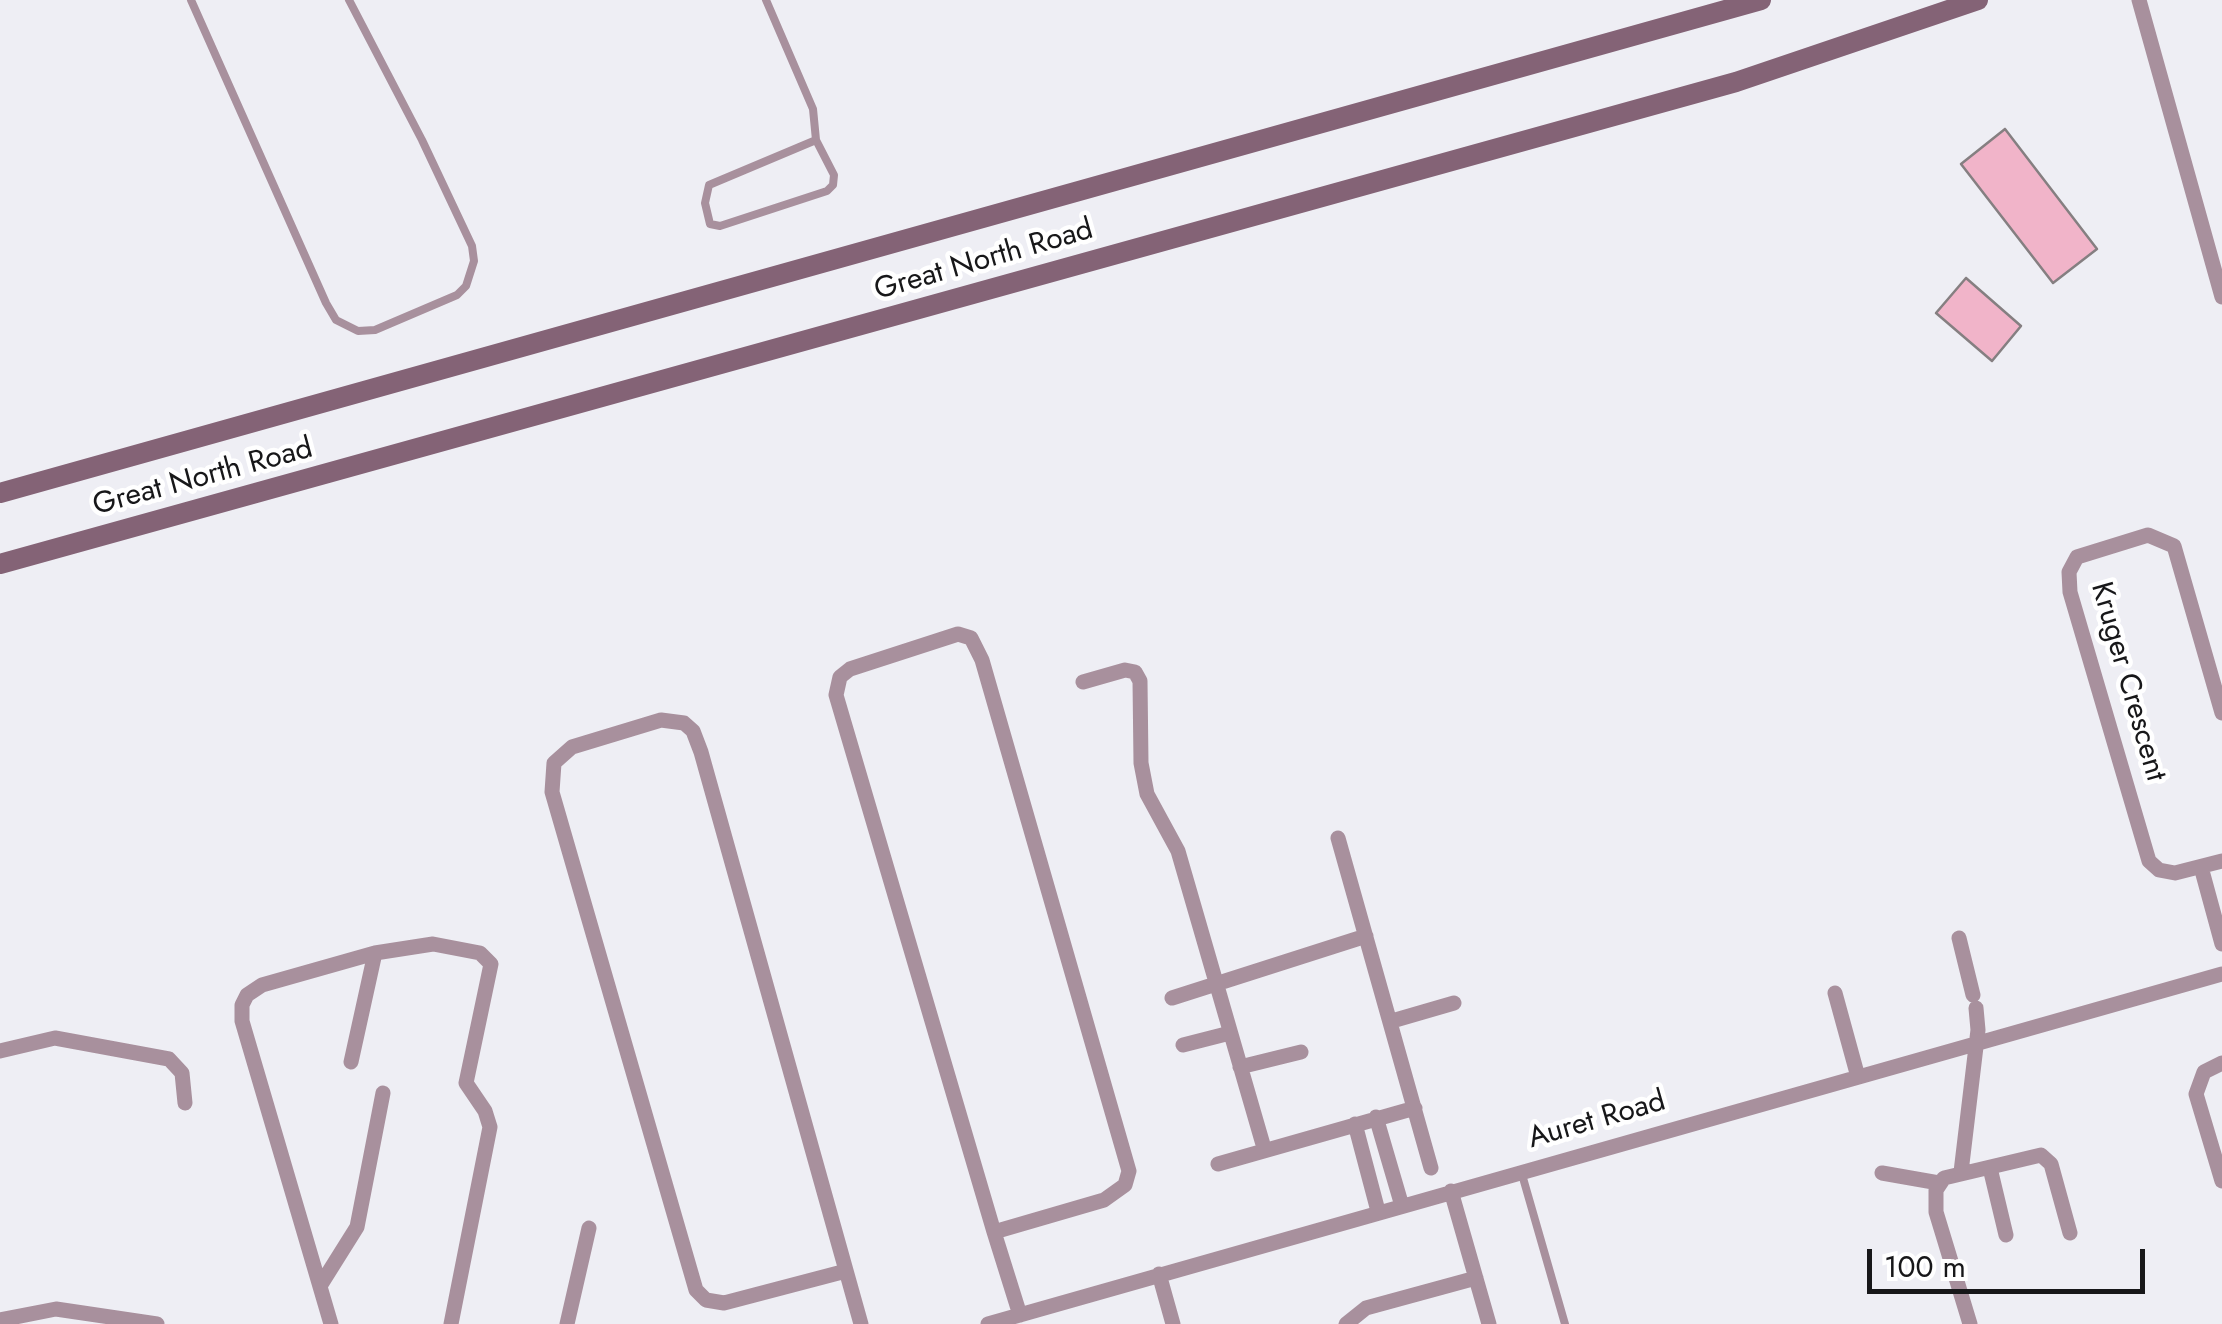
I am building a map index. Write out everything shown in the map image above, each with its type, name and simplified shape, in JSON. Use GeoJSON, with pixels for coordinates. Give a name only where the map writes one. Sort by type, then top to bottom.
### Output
{"type":"FeatureCollection","features":[{"type":"Feature","properties":{"kind":"main road","name":"Great North Road"},"geometry":{"type":"LineString","coordinates":[[0,493],[1761,0]]}},
{"type":"Feature","properties":{"kind":"main road","name":"Great North Road"},"geometry":{"type":"LineString","coordinates":[[0,564],[1717,88],[1978,0]]}},
{"type":"Feature","properties":{"kind":"street"},"geometry":{"type":"LineString","coordinates":[[2139,0],[2217,260],[2222,297]]}},
{"type":"Feature","properties":{"kind":"street","name":"Kruger Crescent"},"geometry":{"type":"LineString","coordinates":[[2221,865],[2170,873],[2149,861],[2070,592],[2069,572],[2078,557],[2148,535],[2174,546],[2222,713]]}},
{"type":"Feature","properties":{"kind":"street"},"geometry":{"type":"LineString","coordinates":[[994,1232],[1104,1200],[1125,1186],[1129,1172],[982,660],[971,638],[958,634],[850,669],[840,677],[836,690],[994,1232],[1020,1314]]}},
{"type":"Feature","properties":{"kind":"street"},"geometry":{"type":"LineString","coordinates":[[1082,682],[1125,670],[1135,672],[1140,681],[1143,778],[1178,851],[1264,1148]]}},
{"type":"Feature","properties":{"kind":"street"},"geometry":{"type":"LineString","coordinates":[[846,1271],[724,1303],[706,1300],[696,1290],[552,792],[554,764],[572,746],[662,720],[684,723],[693,732],[846,1271],[861,1324]]}},
{"type":"Feature","properties":{"kind":"street"},"geometry":{"type":"LineString","coordinates":[[1338,838],[1432,1168]]}},
{"type":"Feature","properties":{"kind":"street"},"geometry":{"type":"LineString","coordinates":[[2201,866],[2222,944]]}},
{"type":"Feature","properties":{"kind":"street"},"geometry":{"type":"LineString","coordinates":[[1172,998],[1366,936]]}},
{"type":"Feature","properties":{"kind":"street"},"geometry":{"type":"LineString","coordinates":[[1959,938],[1974,1002],[1976,1044],[1961,1172]]}},
{"type":"Feature","properties":{"kind":"street"},"geometry":{"type":"LineString","coordinates":[[330,1324],[241,1010],[246,996],[262,985],[375,953],[433,944],[480,953],[491,964],[466,1083],[486,1111],[490,1127],[451,1324]]}},
{"type":"Feature","properties":{"kind":"street"},"geometry":{"type":"LineString","coordinates":[[351,1062],[375,953]]}},
{"type":"Feature","properties":{"kind":"street","name":"Auret Road"},"geometry":{"type":"LineString","coordinates":[[988,1324],[2222,974]]}},
{"type":"Feature","properties":{"kind":"street"},"geometry":{"type":"LineString","coordinates":[[1835,994],[1858,1077]]}},
{"type":"Feature","properties":{"kind":"street"},"geometry":{"type":"LineString","coordinates":[[1392,1022],[1454,1004]]}},
{"type":"Feature","properties":{"kind":"street"},"geometry":{"type":"LineString","coordinates":[[1183,1045],[1230,1033]]}},
{"type":"Feature","properties":{"kind":"street"},"geometry":{"type":"LineString","coordinates":[[0,1051],[54,1038],[169,1059],[182,1073],[185,1103]]}},
{"type":"Feature","properties":{"kind":"street"},"geometry":{"type":"LineString","coordinates":[[1240,1067],[1301,1052]]}},
{"type":"Feature","properties":{"kind":"street"},"geometry":{"type":"LineString","coordinates":[[2222,1063],[2204,1072],[2196,1094],[2222,1181]]}},
{"type":"Feature","properties":{"kind":"street"},"geometry":{"type":"LineString","coordinates":[[320,1286],[358,1227],[383,1093]]}},
{"type":"Feature","properties":{"kind":"street"},"geometry":{"type":"LineString","coordinates":[[1218,1164],[1415,1108]]}},
{"type":"Feature","properties":{"kind":"street"},"geometry":{"type":"LineString","coordinates":[[1376,1117],[1402,1206]]}},
{"type":"Feature","properties":{"kind":"street"},"geometry":{"type":"LineString","coordinates":[[1355,1124],[1378,1211]]}},
{"type":"Feature","properties":{"kind":"street"},"geometry":{"type":"LineString","coordinates":[[1882,1174],[1939,1183],[1961,1172],[2036,1155],[2045,1157],[2070,1233]]}},
{"type":"Feature","properties":{"kind":"street"},"geometry":{"type":"LineString","coordinates":[[1990,1168],[2006,1235]]}},
{"type":"Feature","properties":{"kind":"street"},"geometry":{"type":"LineString","coordinates":[[1939,1183],[1936,1212],[1970,1324]]}},
{"type":"Feature","properties":{"kind":"street"},"geometry":{"type":"LineString","coordinates":[[1451,1191],[1490,1324]]}},
{"type":"Feature","properties":{"kind":"street"},"geometry":{"type":"LineString","coordinates":[[567,1324],[589,1228]]}},
{"type":"Feature","properties":{"kind":"street"},"geometry":{"type":"LineString","coordinates":[[1159,1274],[1172,1324]]}},
{"type":"Feature","properties":{"kind":"street"},"geometry":{"type":"LineString","coordinates":[[1346,1324],[1366,1308],[1476,1278]]}},
{"type":"Feature","properties":{"kind":"street"},"geometry":{"type":"LineString","coordinates":[[0,1320],[68,1309],[157,1324]]}},
{"type":"Feature","properties":{"kind":"lane"},"geometry":{"type":"LineString","coordinates":[[192,0],[326,303],[336,320],[358,332],[374,330],[457,295],[466,286],[474,262],[472,246],[422,140],[349,0]]}},
{"type":"Feature","properties":{"kind":"lane"},"geometry":{"type":"LineString","coordinates":[[766,0],[813,109],[816,140],[834,175],[827,191],[720,226],[710,224],[705,203],[709,185],[816,140]]}},
{"type":"Feature","properties":{"kind":"lane"},"geometry":{"type":"LineString","coordinates":[[1522,1171],[1564,1324]]}},
{"type":"Feature","properties":{"kind":"building"},"geometry":{"type":"Polygon","coordinates":[[[2005,129],[2097,249],[2053,283],[1961,164],[2005,129]]]}},
{"type":"Feature","properties":{"kind":"building"},"geometry":{"type":"Polygon","coordinates":[[[1966,278],[2021,326],[1992,361],[1936,313],[1966,278]]]}}]}
